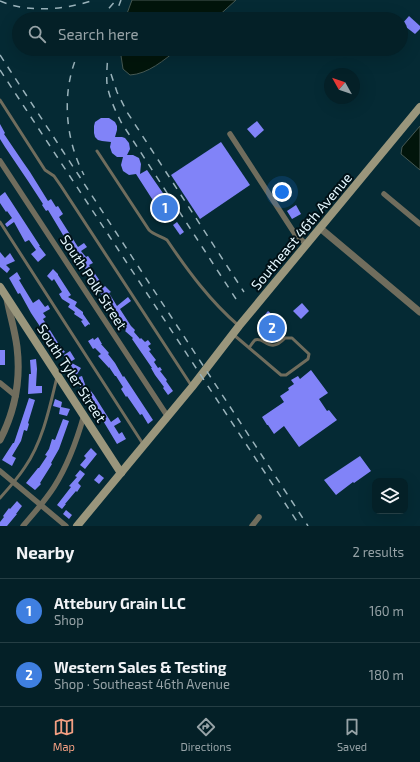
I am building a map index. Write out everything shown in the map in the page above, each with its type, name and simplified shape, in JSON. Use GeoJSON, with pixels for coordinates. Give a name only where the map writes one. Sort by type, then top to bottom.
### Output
{"type":"FeatureCollection","features":[{"type":"Feature","properties":{"kind":"main road","name":"Southeast 46th Avenue"},"geometry":{"type":"LineString","coordinates":[[77,526],[168,417],[232,334],[420,107]]}},
{"type":"Feature","properties":{"kind":"main road","name":"South Tyler Street"},"geometry":{"type":"LineString","coordinates":[[0,287],[121,473]]}},
{"type":"Feature","properties":{"kind":"street"},"geometry":{"type":"LineString","coordinates":[[230,134],[295,234],[306,244]]}},
{"type":"Feature","properties":{"kind":"street","name":"South Polk Street"},"geometry":{"type":"LineString","coordinates":[[0,161],[168,417]]}},
{"type":"Feature","properties":{"kind":"street"},"geometry":{"type":"LineString","coordinates":[[384,194],[420,224]]}},
{"type":"Feature","properties":{"kind":"street"},"geometry":{"type":"LineString","coordinates":[[320,228],[420,312]]}},
{"type":"Feature","properties":{"kind":"street"},"geometry":{"type":"LineString","coordinates":[[0,440],[2,430],[11,415],[16,396],[18,375],[17,346],[6,297]]}},
{"type":"Feature","properties":{"kind":"street"},"geometry":{"type":"LineString","coordinates":[[0,383],[16,396]]}},
{"type":"Feature","properties":{"kind":"street"},"geometry":{"type":"LineString","coordinates":[[23,526],[55,486],[67,464],[84,416]]}},
{"type":"Feature","properties":{"kind":"street"},"geometry":{"type":"LineString","coordinates":[[0,471],[66,526]]}},
{"type":"Feature","properties":{"kind":"street"},"geometry":{"type":"LineString","coordinates":[[252,526],[259,517]]}},
{"type":"Feature","properties":{"kind":"lane"},"geometry":{"type":"LineString","coordinates":[[0,100],[44,170],[54,176],[61,186],[192,387]]}},
{"type":"Feature","properties":{"kind":"lane"},"geometry":{"type":"LineString","coordinates":[[97,151],[149,230],[167,240],[192,277],[225,314],[239,326]]}},
{"type":"Feature","properties":{"kind":"lane"},"geometry":{"type":"LineString","coordinates":[[0,222],[144,445]]}},
{"type":"Feature","properties":{"kind":"lane"},"geometry":{"type":"LineString","coordinates":[[232,334],[280,375],[286,375],[308,358],[309,354],[292,338],[285,338],[279,344],[272,346],[259,340],[254,341],[249,348]]}},
{"type":"Feature","properties":{"kind":"lane"},"geometry":{"type":"LineString","coordinates":[[0,498],[26,466],[35,448],[43,430],[57,374]]}},
{"type":"Feature","properties":{"kind":"shaded area"},"geometry":{"type":"Polygon","coordinates":[[[132,0],[236,0],[223,12],[128,12],[132,0]]]}},
{"type":"Feature","properties":{"kind":"shaded area"},"geometry":{"type":"Polygon","coordinates":[[[121,56],[169,56],[149,69],[137,74],[130,75],[123,69],[121,56]]]}},
{"type":"Feature","properties":{"kind":"shaded area"},"geometry":{"type":"Polygon","coordinates":[[[420,126],[420,170],[401,154],[402,147],[420,126]]]}},
{"type":"Feature","properties":{"kind":"building"},"geometry":{"type":"Polygon","coordinates":[[[409,16],[420,26],[420,29],[415,34],[408,29],[409,16]]]}},
{"type":"Feature","properties":{"kind":"building"},"geometry":{"type":"Polygon","coordinates":[[[101,118],[109,118],[115,122],[117,130],[115,137],[125,138],[129,143],[130,149],[127,155],[133,155],[139,158],[141,164],[140,174],[147,170],[174,209],[163,216],[136,174],[129,175],[123,171],[121,165],[123,157],[117,157],[112,153],[110,147],[111,142],[98,140],[95,137],[95,122],[101,118]]]}},
{"type":"Feature","properties":{"kind":"building"},"geometry":{"type":"Polygon","coordinates":[[[257,121],[264,130],[255,138],[247,129],[257,121]]]}},
{"type":"Feature","properties":{"kind":"building"},"geometry":{"type":"Polygon","coordinates":[[[0,124],[5,133],[4,134],[48,201],[51,199],[56,207],[58,206],[63,214],[59,217],[78,247],[84,243],[87,247],[81,251],[86,257],[88,256],[93,263],[89,265],[104,287],[105,286],[111,292],[109,293],[117,306],[128,297],[131,301],[120,309],[140,339],[141,338],[145,342],[148,340],[151,344],[148,346],[151,350],[149,351],[156,360],[154,362],[158,368],[160,367],[162,370],[160,371],[173,391],[168,395],[132,339],[133,338],[125,331],[126,330],[111,307],[99,292],[85,268],[73,252],[48,210],[46,211],[42,205],[43,204],[0,139],[0,124]]]}},
{"type":"Feature","properties":{"kind":"building"},"geometry":{"type":"Polygon","coordinates":[[[221,142],[250,185],[200,219],[171,175],[221,142]]]}},
{"type":"Feature","properties":{"kind":"building"},"geometry":{"type":"Polygon","coordinates":[[[5,192],[46,255],[38,262],[31,254],[36,250],[29,240],[25,242],[14,222],[7,227],[5,224],[12,218],[0,203],[0,196],[5,192]]]}},
{"type":"Feature","properties":{"kind":"building"},"geometry":{"type":"Polygon","coordinates":[[[296,205],[301,214],[292,219],[287,211],[296,205]]]}},
{"type":"Feature","properties":{"kind":"building"},"geometry":{"type":"Polygon","coordinates":[[[177,222],[184,232],[180,235],[173,225],[177,222]]]}},
{"type":"Feature","properties":{"kind":"building"},"geometry":{"type":"Polygon","coordinates":[[[0,252],[5,258],[10,253],[15,261],[6,265],[10,269],[7,273],[0,267],[0,252]]]}},
{"type":"Feature","properties":{"kind":"building"},"geometry":{"type":"Polygon","coordinates":[[[53,269],[58,274],[71,295],[68,297],[77,302],[75,306],[83,312],[90,325],[89,324],[85,327],[81,321],[83,320],[74,314],[75,312],[68,307],[70,304],[62,299],[59,294],[62,292],[54,279],[52,281],[47,276],[53,269]]]}},
{"type":"Feature","properties":{"kind":"building"},"geometry":{"type":"Polygon","coordinates":[[[17,272],[21,279],[19,280],[33,303],[39,299],[45,307],[48,305],[50,309],[43,313],[46,317],[43,319],[65,352],[59,355],[31,313],[20,293],[18,294],[9,278],[17,272]]]}},
{"type":"Feature","properties":{"kind":"building"},"geometry":{"type":"Polygon","coordinates":[[[302,303],[309,311],[301,319],[293,311],[302,303]]]}},
{"type":"Feature","properties":{"kind":"building"},"geometry":{"type":"Polygon","coordinates":[[[268,311],[283,323],[273,335],[258,323],[268,311]]]}},
{"type":"Feature","properties":{"kind":"building"},"geometry":{"type":"Polygon","coordinates":[[[98,337],[101,344],[109,353],[108,354],[123,377],[124,376],[153,420],[148,424],[142,414],[140,415],[127,396],[126,397],[121,389],[123,387],[116,376],[98,356],[101,354],[95,348],[93,349],[88,341],[93,338],[94,340],[98,337]]]}},
{"type":"Feature","properties":{"kind":"building"},"geometry":{"type":"Polygon","coordinates":[[[0,350],[5,350],[5,365],[0,365],[0,350]]]}},
{"type":"Feature","properties":{"kind":"building"},"geometry":{"type":"Polygon","coordinates":[[[70,351],[75,359],[70,362],[81,368],[76,376],[69,373],[72,367],[64,355],[70,351]]]}},
{"type":"Feature","properties":{"kind":"building"},"geometry":{"type":"Polygon","coordinates":[[[36,359],[36,386],[42,386],[42,393],[28,394],[29,374],[31,374],[30,360],[36,359]]]}},
{"type":"Feature","properties":{"kind":"building"},"geometry":{"type":"Polygon","coordinates":[[[311,370],[328,393],[319,399],[327,411],[329,410],[337,420],[299,447],[284,426],[274,434],[262,417],[284,402],[280,396],[289,390],[288,388],[294,384],[291,380],[298,376],[300,379],[311,370]]]}},
{"type":"Feature","properties":{"kind":"building"},"geometry":{"type":"Polygon","coordinates":[[[82,376],[86,387],[87,386],[94,395],[111,422],[118,417],[121,422],[114,426],[119,434],[122,432],[126,439],[117,444],[99,414],[98,415],[94,409],[95,408],[79,386],[76,378],[82,376]]]}},
{"type":"Feature","properties":{"kind":"building"},"geometry":{"type":"Polygon","coordinates":[[[29,398],[35,400],[28,423],[29,424],[27,431],[24,430],[21,441],[12,456],[16,458],[12,466],[2,460],[14,443],[29,398]]]}},
{"type":"Feature","properties":{"kind":"building"},"geometry":{"type":"Polygon","coordinates":[[[55,399],[62,402],[61,407],[70,409],[67,416],[59,414],[60,408],[53,406],[55,399]]]}},
{"type":"Feature","properties":{"kind":"building"},"geometry":{"type":"Polygon","coordinates":[[[63,419],[69,421],[59,449],[51,463],[52,464],[40,483],[41,484],[35,490],[26,483],[47,456],[45,455],[49,449],[52,439],[55,440],[63,419]]]}},
{"type":"Feature","properties":{"kind":"building"},"geometry":{"type":"Polygon","coordinates":[[[91,448],[97,454],[85,469],[80,465],[86,458],[84,456],[91,448]]]}},
{"type":"Feature","properties":{"kind":"building"},"geometry":{"type":"Polygon","coordinates":[[[360,456],[371,471],[336,495],[324,480],[360,456]]]}},
{"type":"Feature","properties":{"kind":"building"},"geometry":{"type":"Polygon","coordinates":[[[80,470],[85,474],[78,483],[81,486],[62,509],[57,505],[71,487],[69,486],[77,477],[75,476],[80,470]]]}},
{"type":"Feature","properties":{"kind":"building"},"geometry":{"type":"Polygon","coordinates":[[[99,474],[104,478],[99,484],[94,480],[99,474]]]}},
{"type":"Feature","properties":{"kind":"building"},"geometry":{"type":"Polygon","coordinates":[[[17,501],[22,506],[17,514],[7,526],[0,526],[0,522],[4,517],[3,516],[17,501]]]}},
{"type":"Feature","properties":{"kind":"building"},"geometry":{"type":"Polygon","coordinates":[[[66,510],[72,515],[69,519],[63,514],[66,510]]]}},
{"type":"Feature","properties":{"kind":"railway"},"geometry":{"type":"LineString","coordinates":[[0,1],[22,7],[47,9],[71,6],[94,0]]}},
{"type":"Feature","properties":{"kind":"railway"},"geometry":{"type":"LineString","coordinates":[[106,12],[116,0]]}},
{"type":"Feature","properties":{"kind":"railway"},"geometry":{"type":"LineString","coordinates":[[117,12],[121,0]]}},
{"type":"Feature","properties":{"kind":"railway"},"geometry":{"type":"LineString","coordinates":[[0,55],[308,526]]}},
{"type":"Feature","properties":{"kind":"railway"},"geometry":{"type":"LineString","coordinates":[[77,56],[70,80],[67,112],[72,145],[84,175]]}},
{"type":"Feature","properties":{"kind":"railway"},"geometry":{"type":"LineString","coordinates":[[108,56],[108,89],[114,108],[121,122],[236,299]]}},
{"type":"Feature","properties":{"kind":"railway"},"geometry":{"type":"LineString","coordinates":[[0,70],[300,526]]}},
{"type":"Feature","properties":{"kind":"railway"},"geometry":{"type":"LineString","coordinates":[[111,74],[117,92],[127,112],[244,292]]}},
{"type":"Feature","properties":{"kind":"place","name":"Attebury Grain LLC"},"geometry":{"type":"Point","coordinates":[165,208]}},
{"type":"Feature","properties":{"kind":"place","name":"Western Sales & Testing"},"geometry":{"type":"Point","coordinates":[272,328]}}]}
